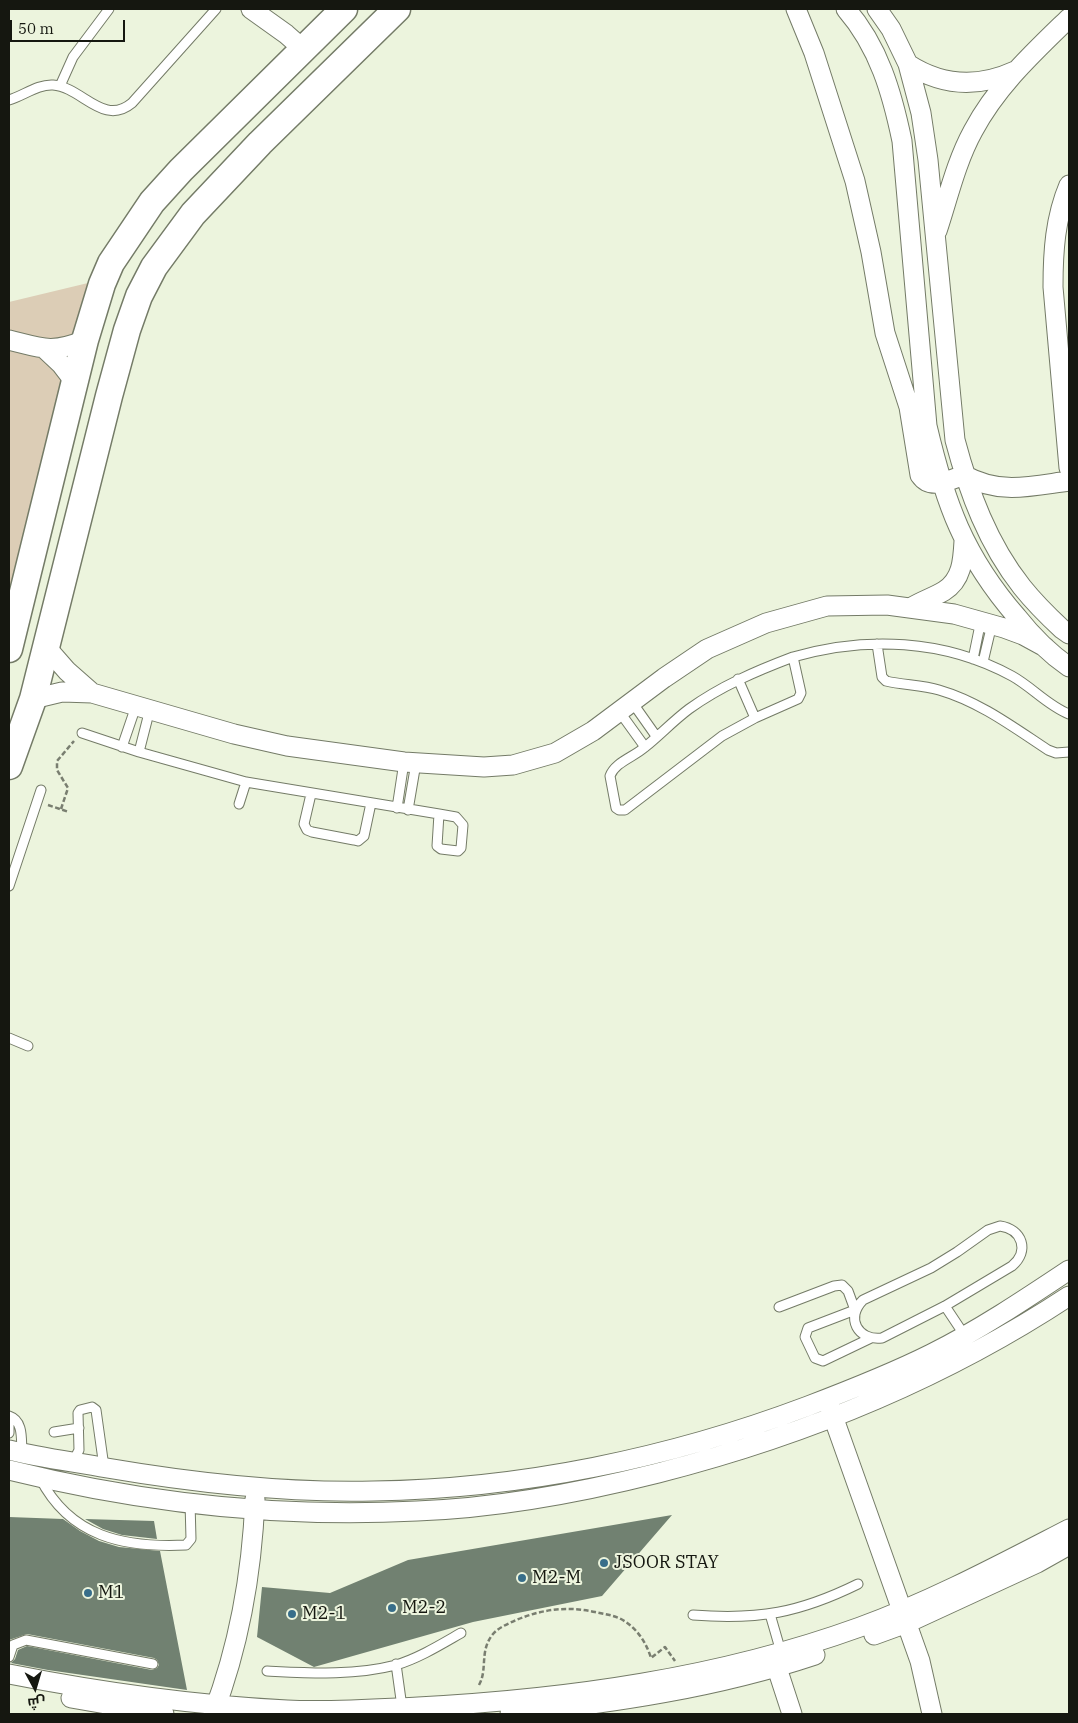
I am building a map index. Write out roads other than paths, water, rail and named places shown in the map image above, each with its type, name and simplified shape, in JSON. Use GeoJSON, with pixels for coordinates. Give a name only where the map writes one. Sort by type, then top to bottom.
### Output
{"type":"FeatureCollection","features":[{"type":"Feature","properties":{"kind":"street"},"geometry":{"type":"LineString","coordinates":[[251,9],[286,34],[303,49]]}},
{"type":"Feature","properties":{"kind":"street"},"geometry":{"type":"LineString","coordinates":[[9,649],[74,381],[102,284],[111,263],[152,202],[180,170],[344,9]]}},
{"type":"Feature","properties":{"kind":"street"},"geometry":{"type":"LineString","coordinates":[[9,766],[33,699],[127,330],[154,267],[193,214],[260,142],[398,9]]}},
{"type":"Feature","properties":{"kind":"street"},"geometry":{"type":"LineString","coordinates":[[796,9],[814,53],[855,181],[871,252],[885,333],[909,407],[920,475],[926,482],[931,484],[942,483],[964,475],[990,486],[1017,488]]}},
{"type":"Feature","properties":{"kind":"street"},"geometry":{"type":"LineString","coordinates":[[846,9],[860,25],[878,58],[893,100],[902,141],[926,426],[954,520],[989,584],[1026,628],[1069,667]]}},
{"type":"Feature","properties":{"kind":"street"},"geometry":{"type":"LineString","coordinates":[[877,9],[891,29],[908,64],[921,113],[928,160],[955,440],[964,475],[978,513],[1000,556],[1022,587],[1049,617],[1069,634]]}},
{"type":"Feature","properties":{"kind":"street"},"geometry":{"type":"LineString","coordinates":[[935,238],[958,164],[972,132],[990,102],[1016,70],[1069,18]]}},
{"type":"Feature","properties":{"kind":"street"},"geometry":{"type":"LineString","coordinates":[[908,64],[932,78],[960,83],[989,81],[1016,70]]}},
{"type":"Feature","properties":{"kind":"street"},"geometry":{"type":"LineString","coordinates":[[1069,185],[1056,227],[1053,257],[1053,287],[1064,343],[1069,468]]}},
{"type":"Feature","properties":{"kind":"street"},"geometry":{"type":"LineString","coordinates":[[9,340],[45,350],[66,347],[85,340]]}},
{"type":"Feature","properties":{"kind":"street"},"geometry":{"type":"LineString","coordinates":[[45,350],[62,364],[74,381]]}},
{"type":"Feature","properties":{"kind":"street"},"geometry":{"type":"LineString","coordinates":[[978,513],[994,498],[1005,492],[1017,488],[1069,481]]}},
{"type":"Feature","properties":{"kind":"street"},"geometry":{"type":"LineString","coordinates":[[912,607],[945,590],[952,584],[961,569],[964,541]]}},
{"type":"Feature","properties":{"kind":"street"},"geometry":{"type":"LineString","coordinates":[[33,699],[62,692],[92,693],[234,734],[287,746],[410,762],[484,767],[513,765],[555,753],[594,731],[707,649],[766,623],[827,606],[873,605],[912,607],[986,622],[1023,635],[1045,647]]}},
{"type":"Feature","properties":{"kind":"street"},"geometry":{"type":"LineString","coordinates":[[46,647],[67,671],[92,693]]}},
{"type":"Feature","properties":{"kind":"street"},"geometry":{"type":"LineString","coordinates":[[16,1452],[185,1480],[256,1487],[388,1491],[534,1478],[667,1451],[770,1421],[826,1400],[891,1373],[965,1336],[1016,1306],[1069,1270]]}},
{"type":"Feature","properties":{"kind":"street"},"geometry":{"type":"LineString","coordinates":[[9,1470],[96,1489],[255,1510],[367,1513],[419,1511],[521,1501],[610,1485],[685,1466],[750,1447],[834,1417],[891,1394],[971,1355],[1069,1296]]}},
{"type":"Feature","properties":{"kind":"street"},"geometry":{"type":"LineString","coordinates":[[826,1400],[834,1417],[920,1661],[932,1714]]}},
{"type":"Feature","properties":{"kind":"street"},"geometry":{"type":"LineString","coordinates":[[215,1709],[229,1666],[242,1608],[252,1549],[256,1487]]}},
{"type":"Feature","properties":{"kind":"street"},"geometry":{"type":"LineString","coordinates":[[905,1617],[1069,1529]]}},
{"type":"Feature","properties":{"kind":"street"},"geometry":{"type":"LineString","coordinates":[[510,1714],[624,1700],[779,1660],[905,1617],[1037,1562],[1069,1545]]}},
{"type":"Feature","properties":{"kind":"street"},"geometry":{"type":"LineString","coordinates":[[779,1660],[792,1714]]}},
{"type":"Feature","properties":{"kind":"street"},"geometry":{"type":"LineString","coordinates":[[9,1674],[79,1687],[177,1701],[215,1709],[287,1710],[476,1704],[543,1697],[681,1677],[716,1675]]}},
{"type":"Feature","properties":{"kind":"street"},"geometry":{"type":"LineString","coordinates":[[9,1686],[164,1714]]}},
{"type":"Feature","properties":{"kind":"lane"},"geometry":{"type":"LineString","coordinates":[[60,86],[73,57],[109,9]]}},
{"type":"Feature","properties":{"kind":"lane"},"geometry":{"type":"LineString","coordinates":[[9,100],[40,87],[50,85],[69,89],[101,109],[121,110],[132,103],[216,9]]}},
{"type":"Feature","properties":{"kind":"lane"},"geometry":{"type":"LineString","coordinates":[[972,659],[986,622]]}},
{"type":"Feature","properties":{"kind":"lane"},"geometry":{"type":"LineString","coordinates":[[982,662],[986,622]]}},
{"type":"Feature","properties":{"kind":"lane"},"geometry":{"type":"LineString","coordinates":[[878,644],[882,677],[886,681],[921,686],[959,697],[994,714],[1048,750],[1056,753],[1069,752]]}},
{"type":"Feature","properties":{"kind":"lane"},"geometry":{"type":"LineString","coordinates":[[793,657],[800,690],[800,696],[795,701],[755,718],[715,742],[625,810],[618,810],[610,781],[612,772],[617,766],[630,759],[705,698],[738,679],[793,657],[834,647],[878,644],[926,647],[972,659],[1014,677],[1052,705],[1069,714]]}},
{"type":"Feature","properties":{"kind":"lane"},"geometry":{"type":"LineString","coordinates":[[738,679],[755,718]]}},
{"type":"Feature","properties":{"kind":"lane"},"geometry":{"type":"LineString","coordinates":[[122,747],[143,707]]}},
{"type":"Feature","properties":{"kind":"lane"},"geometry":{"type":"LineString","coordinates":[[139,752],[143,707]]}},
{"type":"Feature","properties":{"kind":"lane"},"geometry":{"type":"LineString","coordinates":[[626,707],[656,736]]}},
{"type":"Feature","properties":{"kind":"lane"},"geometry":{"type":"LineString","coordinates":[[626,707],[645,747]]}},
{"type":"Feature","properties":{"kind":"lane"},"geometry":{"type":"LineString","coordinates":[[82,733],[122,747],[246,782],[440,814]]}},
{"type":"Feature","properties":{"kind":"lane"},"geometry":{"type":"LineString","coordinates":[[397,808],[410,762]]}},
{"type":"Feature","properties":{"kind":"lane"},"geometry":{"type":"LineString","coordinates":[[408,810],[410,762]]}},
{"type":"Feature","properties":{"kind":"lane"},"geometry":{"type":"LineString","coordinates":[[239,804],[246,782]]}},
{"type":"Feature","properties":{"kind":"lane"},"geometry":{"type":"LineString","coordinates":[[9,886],[41,790]]}},
{"type":"Feature","properties":{"kind":"lane"},"geometry":{"type":"LineString","coordinates":[[311,794],[304,824],[306,830],[358,841],[364,836],[371,804]]}},
{"type":"Feature","properties":{"kind":"lane"},"geometry":{"type":"LineString","coordinates":[[9,1038],[28,1046]]}},
{"type":"Feature","properties":{"kind":"lane"},"geometry":{"type":"LineString","coordinates":[[1000,1226],[1012,1229],[1020,1239],[1022,1251],[1017,1262],[945,1306],[882,1338],[865,1336],[857,1328],[854,1316],[855,1310],[863,1300],[931,1268],[988,1230],[1000,1226]]}},
{"type":"Feature","properties":{"kind":"lane"},"geometry":{"type":"LineString","coordinates":[[780,1307],[838,1285],[845,1288],[855,1310]]}},
{"type":"Feature","properties":{"kind":"lane"},"geometry":{"type":"LineString","coordinates":[[945,1306],[965,1336]]}},
{"type":"Feature","properties":{"kind":"lane"},"geometry":{"type":"LineString","coordinates":[[855,1310],[808,1328],[805,1337],[812,1354],[818,1360],[823,1361],[871,1338]]}},
{"type":"Feature","properties":{"kind":"lane"},"geometry":{"type":"LineString","coordinates":[[73,1462],[79,1450],[78,1411],[94,1408],[97,1413],[104,1467]]}},
{"type":"Feature","properties":{"kind":"lane"},"geometry":{"type":"LineString","coordinates":[[9,1416],[17,1420],[20,1425],[16,1452]]}},
{"type":"Feature","properties":{"kind":"lane"},"geometry":{"type":"LineString","coordinates":[[9,1421],[9,1433]]}},
{"type":"Feature","properties":{"kind":"lane"},"geometry":{"type":"LineString","coordinates":[[54,1432],[79,1428]]}},
{"type":"Feature","properties":{"kind":"lane"},"geometry":{"type":"LineString","coordinates":[[40,1478],[52,1498],[68,1516],[96,1534],[122,1542],[186,1545],[191,1539],[190,1502]]}},
{"type":"Feature","properties":{"kind":"lane"},"geometry":{"type":"LineString","coordinates":[[693,1615],[728,1617],[770,1614],[816,1603],[858,1584]]}},
{"type":"Feature","properties":{"kind":"lane"},"geometry":{"type":"LineString","coordinates":[[770,1614],[779,1660]]}},
{"type":"Feature","properties":{"kind":"lane"},"geometry":{"type":"LineString","coordinates":[[267,1671],[358,1672],[396,1664],[434,1649],[461,1633]]}},
{"type":"Feature","properties":{"kind":"lane"},"geometry":{"type":"LineString","coordinates":[[9,1657],[13,1645],[26,1640],[153,1664]]}},
{"type":"Feature","properties":{"kind":"lane"},"geometry":{"type":"LineString","coordinates":[[396,1664],[402,1707]]}},
{"type":"Feature","properties":{"kind":"place","name":"JSOOR STAY"},"geometry":{"type":"Point","coordinates":[604,1563]}},
{"type":"Feature","properties":{"kind":"place","name":"M2-M"},"geometry":{"type":"Point","coordinates":[522,1578]}},
{"type":"Feature","properties":{"kind":"place","name":"M1"},"geometry":{"type":"Point","coordinates":[88,1593]}},
{"type":"Feature","properties":{"kind":"place","name":"M2-2"},"geometry":{"type":"Point","coordinates":[392,1608]}},
{"type":"Feature","properties":{"kind":"place","name":"M2-1"},"geometry":{"type":"Point","coordinates":[292,1614]}}]}
